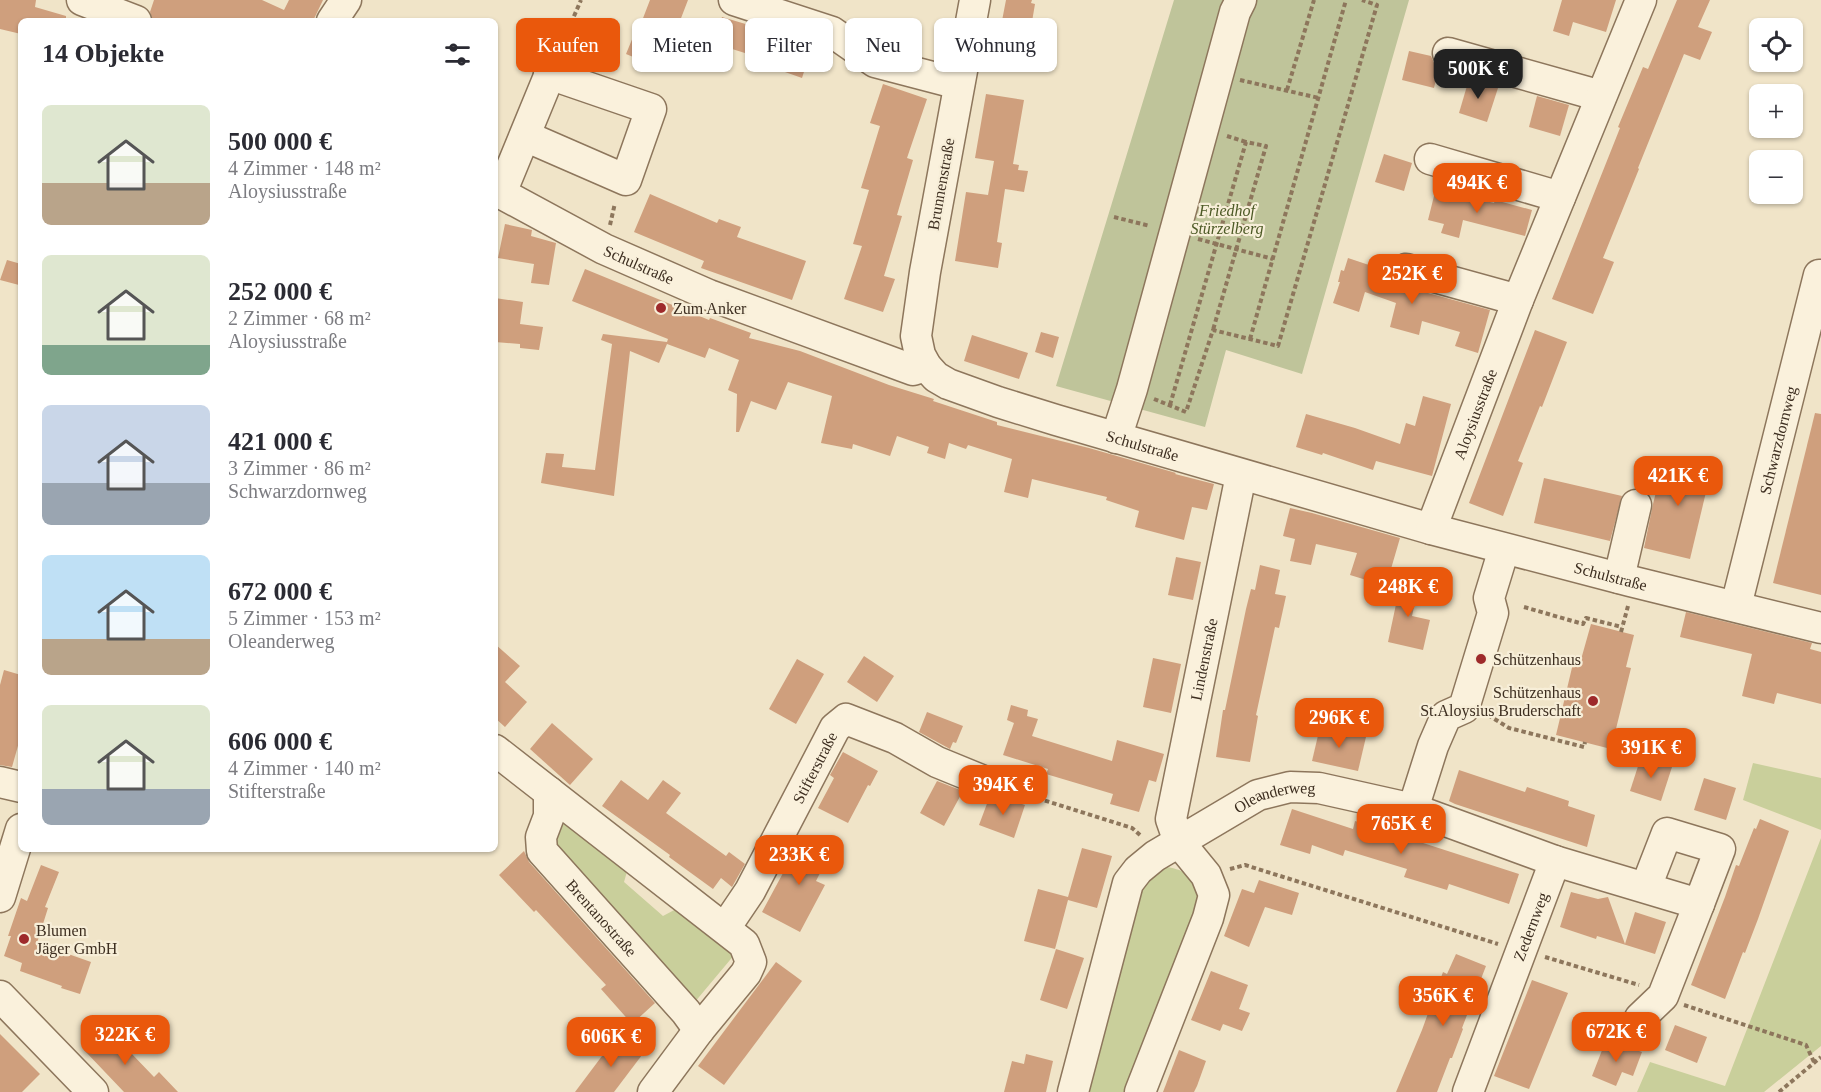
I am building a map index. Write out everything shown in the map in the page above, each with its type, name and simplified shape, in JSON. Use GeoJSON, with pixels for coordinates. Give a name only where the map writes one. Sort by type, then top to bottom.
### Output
{"type":"FeatureCollection","features":[{"type":"Feature","properties":{"kind":"street"},"geometry":{"type":"LineString","coordinates":[[82,0],[128,18]]}},
{"type":"Feature","properties":{"kind":"street"},"geometry":{"type":"LineString","coordinates":[[334,18],[346,0]]}},
{"type":"Feature","properties":{"kind":"street"},"geometry":{"type":"LineString","coordinates":[[734,0],[832,32],[875,63],[959,84]]}},
{"type":"Feature","properties":{"kind":"street","name":"Brunnenstraße"},"geometry":{"type":"LineString","coordinates":[[926,366],[920,355],[916,336],[925,272],[975,0]]}},
{"type":"Feature","properties":{"kind":"street"},"geometry":{"type":"LineString","coordinates":[[1116,438],[1132,389],[1235,12],[1241,0]]}},
{"type":"Feature","properties":{"kind":"street","name":"Aloysiusstraße"},"geometry":{"type":"LineString","coordinates":[[1431,529],[1518,300],[1641,0]]}},
{"type":"Feature","properties":{"kind":"street"},"geometry":{"type":"LineString","coordinates":[[1448,53],[1601,96]]}},
{"type":"Feature","properties":{"kind":"street"},"geometry":{"type":"LineString","coordinates":[[498,191],[525,135],[550,72]]}},
{"type":"Feature","properties":{"kind":"street"},"geometry":{"type":"LineString","coordinates":[[525,135],[626,180],[651,109],[573,72]]}},
{"type":"Feature","properties":{"kind":"street"},"geometry":{"type":"LineString","coordinates":[[1430,159],[1560,197]]}},
{"type":"Feature","properties":{"kind":"street","name":"Schulstraße"},"geometry":{"type":"LineString","coordinates":[[498,191],[604,249],[709,294],[913,370],[926,366],[936,377],[948,384],[998,402],[1431,529],[1821,628]]}},
{"type":"Feature","properties":{"kind":"street"},"geometry":{"type":"LineString","coordinates":[[1406,269],[1518,300]]}},
{"type":"Feature","properties":{"kind":"street","name":"Schwarzdornweg"},"geometry":{"type":"LineString","coordinates":[[1736,606],[1809,369],[1819,275]]}},
{"type":"Feature","properties":{"kind":"street","name":"Lindenstraße"},"geometry":{"type":"LineString","coordinates":[[1140,1092],[1208,918],[1214,895],[1206,875],[1169,848],[1171,819],[1241,475]]}},
{"type":"Feature","properties":{"kind":"street"},"geometry":{"type":"LineString","coordinates":[[1619,578],[1636,505]]}},
{"type":"Feature","properties":{"kind":"street"},"geometry":{"type":"LineString","coordinates":[[1413,809],[1433,746],[1446,716],[1464,708],[1493,613],[1489,598],[1504,549]]}},
{"type":"Feature","properties":{"kind":"street","name":"Stifterstraße"},"geometry":{"type":"LineString","coordinates":[[725,928],[750,891],[835,728],[846,719],[895,738],[937,762],[981,780]]}},
{"type":"Feature","properties":{"kind":"street"},"geometry":{"type":"LineString","coordinates":[[498,752],[744,944],[751,962],[746,973],[699,1030],[654,1092]]}},
{"type":"Feature","properties":{"kind":"street"},"geometry":{"type":"LineString","coordinates":[[0,782],[18,786]]}},
{"type":"Feature","properties":{"kind":"street","name":"Oleanderweg"},"geometry":{"type":"LineString","coordinates":[[1169,848],[1258,795],[1290,787],[1319,788],[1413,809],[1555,861],[1699,904]]}},
{"type":"Feature","properties":{"kind":"street","name":"Brentanostraße"},"geometry":{"type":"LineString","coordinates":[[549,792],[549,816],[541,837],[542,851],[686,1012],[699,1030]]}},
{"type":"Feature","properties":{"kind":"street"},"geometry":{"type":"LineString","coordinates":[[1640,1018],[1663,996],[1720,849],[1667,833],[1646,887]]}},
{"type":"Feature","properties":{"kind":"street"},"geometry":{"type":"LineString","coordinates":[[0,897],[18,839]]}},
{"type":"Feature","properties":{"kind":"street"},"geometry":{"type":"LineString","coordinates":[[1073,1092],[1128,883],[1138,870],[1169,848]]}},
{"type":"Feature","properties":{"kind":"street","name":"Zedernweg"},"geometry":{"type":"LineString","coordinates":[[1468,1092],[1555,861]]}},
{"type":"Feature","properties":{"kind":"street"},"geometry":{"type":"LineString","coordinates":[[0,996],[93,1092]]}},
{"type":"Feature","properties":{"kind":"path"},"geometry":{"type":"LineString","coordinates":[[573,18],[581,0]]}},
{"type":"Feature","properties":{"kind":"path"},"geometry":{"type":"LineString","coordinates":[[1287,90],[1314,0]]}},
{"type":"Feature","properties":{"kind":"path"},"geometry":{"type":"LineString","coordinates":[[1250,339],[1346,0]]}},
{"type":"Feature","properties":{"kind":"path"},"geometry":{"type":"LineString","coordinates":[[1213,330],[1278,346],[1377,5],[1362,0]]}},
{"type":"Feature","properties":{"kind":"path"},"geometry":{"type":"LineString","coordinates":[[1218,74],[1318,98]]}},
{"type":"Feature","properties":{"kind":"path"},"geometry":{"type":"LineString","coordinates":[[1132,389],[1186,412],[1213,330],[1266,146],[1246,142],[1170,405]]}},
{"type":"Feature","properties":{"kind":"path"},"geometry":{"type":"LineString","coordinates":[[604,249],[622,178]]}},
{"type":"Feature","properties":{"kind":"path"},"geometry":{"type":"LineString","coordinates":[[1524,607],[1584,624],[1586,618],[1622,627]]}},
{"type":"Feature","properties":{"kind":"path"},"geometry":{"type":"LineString","coordinates":[[1464,708],[1484,713],[1509,728],[1584,747],[1585,742]]}},
{"type":"Feature","properties":{"kind":"path"},"geometry":{"type":"LineString","coordinates":[[981,780],[1132,828],[1169,848]]}},
{"type":"Feature","properties":{"kind":"path"},"geometry":{"type":"LineString","coordinates":[[1779,1092],[1821,1057]]}},
{"type":"Feature","properties":{"kind":"green space","name":"Friedhof Stürzelberg"},"geometry":{"type":"Polygon","coordinates":[[[1174,0],[1409,0],[1302,374],[1226,350],[1205,427],[1056,386],[1174,0]]]}},
{"type":"Feature","properties":{"kind":"green space"},"geometry":{"type":"Polygon","coordinates":[[[1753,763],[1821,778],[1821,830],[1743,800],[1753,763]]]}},
{"type":"Feature","properties":{"kind":"green space"},"geometry":{"type":"Polygon","coordinates":[[[565,823],[628,868],[624,882],[663,916],[678,908],[735,954],[694,1003],[554,850],[554,831],[565,823]]]}},
{"type":"Feature","properties":{"kind":"green space"},"geometry":{"type":"Polygon","coordinates":[[[1821,838],[1821,1046],[1764,1092],[1637,1092],[1650,1062],[1725,1086],[1821,838]]]}},
{"type":"Feature","properties":{"kind":"green space"},"geometry":{"type":"Polygon","coordinates":[[[1166,867],[1188,875],[1200,895],[1128,1092],[1079,1092],[1132,891],[1153,869],[1166,867]]]}},
{"type":"Feature","properties":{"kind":"building"},"geometry":{"type":"Polygon","coordinates":[[[0,0],[36,0],[35,7],[66,16],[66,18],[18,18],[18,33],[0,29],[0,0]]]}},
{"type":"Feature","properties":{"kind":"building"},"geometry":{"type":"Polygon","coordinates":[[[154,0],[262,0],[284,10],[289,0],[323,0],[314,18],[152,18],[150,12],[154,0]]]}},
{"type":"Feature","properties":{"kind":"building"},"geometry":{"type":"Polygon","coordinates":[[[650,0],[688,0],[681,18],[643,18],[650,0]]]}},
{"type":"Feature","properties":{"kind":"building"},"geometry":{"type":"Polygon","coordinates":[[[1006,0],[1032,0],[1031,3],[1035,4],[1033,18],[1003,18],[1006,0]]]}},
{"type":"Feature","properties":{"kind":"building"},"geometry":{"type":"Polygon","coordinates":[[[1562,0],[1616,0],[1606,32],[1573,22],[1569,36],[1553,31],[1562,0]]]}},
{"type":"Feature","properties":{"kind":"building"},"geometry":{"type":"Polygon","coordinates":[[[1677,0],[1710,0],[1698,27],[1712,32],[1700,60],[1684,54],[1603,258],[1614,262],[1593,314],[1552,299],[1643,67],[1648,69],[1677,0]]]}},
{"type":"Feature","properties":{"kind":"building"},"geometry":{"type":"Polygon","coordinates":[[[733,20],[745,24],[745,53],[733,49],[733,20]]]}},
{"type":"Feature","properties":{"kind":"building"},"geometry":{"type":"Polygon","coordinates":[[[632,40],[632,56],[626,54],[632,40]]]}},
{"type":"Feature","properties":{"kind":"building"},"geometry":{"type":"Polygon","coordinates":[[[1409,51],[1431,56],[1435,65],[1439,67],[1434,88],[1402,80],[1409,51]]]}},
{"type":"Feature","properties":{"kind":"building"},"geometry":{"type":"Polygon","coordinates":[[[785,72],[804,72],[802,78],[785,72]]]}},
{"type":"Feature","properties":{"kind":"building"},"geometry":{"type":"Polygon","coordinates":[[[1469,79],[1498,88],[1487,122],[1459,113],[1469,79]]]}},
{"type":"Feature","properties":{"kind":"building"},"geometry":{"type":"Polygon","coordinates":[[[883,84],[927,99],[907,158],[913,160],[897,215],[902,216],[884,276],[895,279],[883,312],[844,299],[862,246],[853,244],[869,190],[861,188],[880,126],[870,123],[883,84]]]}},
{"type":"Feature","properties":{"kind":"building"},"geometry":{"type":"Polygon","coordinates":[[[986,94],[1024,100],[1013,164],[1019,165],[1018,170],[1028,171],[1024,192],[1005,189],[997,242],[1002,243],[998,268],[955,261],[966,192],[988,195],[994,161],[975,158],[986,94]]]}},
{"type":"Feature","properties":{"kind":"building"},"geometry":{"type":"Polygon","coordinates":[[[1537,96],[1569,105],[1560,136],[1529,127],[1537,96]]]}},
{"type":"Feature","properties":{"kind":"building"},"geometry":{"type":"Polygon","coordinates":[[[1384,154],[1412,163],[1404,191],[1375,182],[1384,154]]]}},
{"type":"Feature","properties":{"kind":"building"},"geometry":{"type":"Polygon","coordinates":[[[1436,188],[1532,210],[1525,236],[1463,220],[1459,238],[1441,233],[1444,224],[1428,220],[1436,188]]]}},
{"type":"Feature","properties":{"kind":"building"},"geometry":{"type":"Polygon","coordinates":[[[650,194],[717,223],[719,219],[741,227],[737,237],[806,261],[792,300],[701,268],[704,261],[634,232],[650,194]]]}},
{"type":"Feature","properties":{"kind":"building"},"geometry":{"type":"Polygon","coordinates":[[[505,224],[532,230],[531,236],[556,243],[549,285],[531,283],[534,264],[498,258],[505,224]]]}},
{"type":"Feature","properties":{"kind":"building"},"geometry":{"type":"Polygon","coordinates":[[[1348,258],[1381,269],[1377,279],[1490,310],[1478,353],[1455,346],[1460,332],[1422,321],[1419,335],[1390,327],[1396,303],[1365,292],[1359,312],[1333,303],[1340,282],[1338,282],[1341,270],[1344,271],[1348,258]]]}},
{"type":"Feature","properties":{"kind":"building"},"geometry":{"type":"Polygon","coordinates":[[[7,260],[18,263],[18,285],[0,280],[7,260]]]}},
{"type":"Feature","properties":{"kind":"building"},"geometry":{"type":"Polygon","coordinates":[[[585,269],[709,320],[710,318],[751,333],[749,338],[800,351],[889,385],[934,399],[933,401],[997,422],[997,425],[1089,448],[1214,484],[1207,510],[1192,507],[1184,540],[1135,527],[1139,511],[1106,500],[1107,497],[1032,479],[1028,498],[1004,492],[1012,459],[968,445],[966,449],[949,443],[945,459],[927,453],[929,447],[897,436],[890,456],[853,444],[852,449],[821,443],[832,396],[788,382],[776,410],[751,401],[739,432],[736,432],[737,394],[728,390],[739,360],[709,348],[705,358],[667,344],[659,363],[630,351],[614,496],[541,483],[546,453],[564,454],[562,467],[595,470],[612,344],[601,340],[603,334],[667,342],[668,339],[572,301],[585,269]]]}},
{"type":"Feature","properties":{"kind":"building"},"geometry":{"type":"Polygon","coordinates":[[[498,298],[523,302],[520,324],[543,327],[539,350],[520,348],[520,344],[498,342],[498,298]]]}},
{"type":"Feature","properties":{"kind":"building"},"geometry":{"type":"Polygon","coordinates":[[[1535,330],[1567,342],[1518,461],[1523,463],[1503,516],[1469,503],[1535,330]]]}},
{"type":"Feature","properties":{"kind":"building"},"geometry":{"type":"Polygon","coordinates":[[[1041,332],[1059,337],[1053,358],[1035,352],[1041,332]]]}},
{"type":"Feature","properties":{"kind":"building"},"geometry":{"type":"Polygon","coordinates":[[[972,335],[1028,353],[1019,379],[964,361],[972,335]]]}},
{"type":"Feature","properties":{"kind":"building"},"geometry":{"type":"Polygon","coordinates":[[[1423,396],[1451,404],[1432,476],[1376,461],[1373,470],[1323,453],[1322,455],[1296,447],[1306,414],[1400,444],[1406,423],[1415,426],[1423,396]]]}},
{"type":"Feature","properties":{"kind":"building"},"geometry":{"type":"Polygon","coordinates":[[[1815,413],[1821,414],[1821,595],[1773,583],[1815,413]]]}},
{"type":"Feature","properties":{"kind":"building"},"geometry":{"type":"Polygon","coordinates":[[[1665,456],[1712,467],[1690,559],[1644,548],[1665,456]]]}},
{"type":"Feature","properties":{"kind":"building"},"geometry":{"type":"Polygon","coordinates":[[[1544,478],[1622,496],[1610,541],[1534,523],[1544,478]]]}},
{"type":"Feature","properties":{"kind":"building"},"geometry":{"type":"Polygon","coordinates":[[[1290,508],[1400,538],[1386,586],[1350,575],[1357,553],[1316,544],[1311,565],[1290,561],[1295,539],[1283,536],[1290,508]]]}},
{"type":"Feature","properties":{"kind":"building"},"geometry":{"type":"Polygon","coordinates":[[[1176,557],[1201,562],[1193,600],[1168,595],[1176,557]]]}},
{"type":"Feature","properties":{"kind":"building"},"geometry":{"type":"Polygon","coordinates":[[[1260,565],[1280,570],[1275,594],[1286,596],[1279,628],[1275,627],[1256,715],[1258,716],[1250,762],[1216,757],[1223,710],[1225,710],[1246,609],[1251,589],[1255,590],[1260,565]]]}},
{"type":"Feature","properties":{"kind":"building"},"geometry":{"type":"Polygon","coordinates":[[[1402,576],[1420,580],[1412,616],[1430,620],[1423,650],[1388,642],[1402,576]]]}},
{"type":"Feature","properties":{"kind":"building"},"geometry":{"type":"Polygon","coordinates":[[[1686,612],[1812,643],[1810,649],[1821,652],[1821,704],[1777,693],[1774,704],[1742,696],[1752,654],[1680,637],[1686,612]]]}},
{"type":"Feature","properties":{"kind":"building","name":"Schützenhaus St.Aloysius Bruderschaft"},"geometry":{"type":"Polygon","coordinates":[[[1591,624],[1634,635],[1626,667],[1631,668],[1611,749],[1556,735],[1575,655],[1582,656],[1591,624]]]}},
{"type":"Feature","properties":{"kind":"building"},"geometry":{"type":"Polygon","coordinates":[[[498,647],[520,666],[505,682],[527,702],[505,727],[498,721],[498,647]]]}},
{"type":"Feature","properties":{"kind":"building"},"geometry":{"type":"Polygon","coordinates":[[[864,656],[894,676],[877,702],[847,682],[864,656]]]}},
{"type":"Feature","properties":{"kind":"building"},"geometry":{"type":"Polygon","coordinates":[[[1153,658],[1181,664],[1171,713],[1143,707],[1153,658]]]}},
{"type":"Feature","properties":{"kind":"building"},"geometry":{"type":"Polygon","coordinates":[[[797,659],[824,674],[796,724],[769,709],[797,659]]]}},
{"type":"Feature","properties":{"kind":"building"},"geometry":{"type":"Polygon","coordinates":[[[4,670],[18,674],[18,746],[12,767],[0,765],[0,685],[4,670]]]}},
{"type":"Feature","properties":{"kind":"building"},"geometry":{"type":"Polygon","coordinates":[[[1011,705],[1028,710],[1027,716],[1038,719],[1032,736],[1112,761],[1117,740],[1164,754],[1156,782],[1149,780],[1139,812],[1110,804],[1113,794],[1046,774],[1048,769],[1003,755],[1014,723],[1007,720],[1011,705]]]}},
{"type":"Feature","properties":{"kind":"building"},"geometry":{"type":"Polygon","coordinates":[[[927,712],[963,726],[956,743],[953,742],[950,749],[919,732],[927,712]]]}},
{"type":"Feature","properties":{"kind":"building"},"geometry":{"type":"Polygon","coordinates":[[[552,723],[593,759],[570,785],[530,749],[552,723]]]}},
{"type":"Feature","properties":{"kind":"building"},"geometry":{"type":"Polygon","coordinates":[[[1320,727],[1366,737],[1358,771],[1312,761],[1320,727]]]}},
{"type":"Feature","properties":{"kind":"building"},"geometry":{"type":"Polygon","coordinates":[[[843,752],[878,771],[848,823],[818,808],[834,778],[830,775],[843,752]]]}},
{"type":"Feature","properties":{"kind":"building"},"geometry":{"type":"Polygon","coordinates":[[[1641,757],[1672,767],[1661,801],[1630,791],[1641,757]]]}},
{"type":"Feature","properties":{"kind":"building"},"geometry":{"type":"Polygon","coordinates":[[[1459,770],[1525,792],[1527,787],[1569,801],[1568,806],[1595,815],[1587,847],[1449,801],[1459,770]]]}},
{"type":"Feature","properties":{"kind":"building"},"geometry":{"type":"Polygon","coordinates":[[[1704,778],[1736,788],[1726,820],[1694,810],[1704,778]]]}},
{"type":"Feature","properties":{"kind":"building"},"geometry":{"type":"Polygon","coordinates":[[[621,780],[648,800],[663,780],[681,793],[666,813],[726,856],[729,852],[745,864],[732,887],[721,878],[713,889],[602,806],[621,780]]]}},
{"type":"Feature","properties":{"kind":"building"},"geometry":{"type":"Polygon","coordinates":[[[937,781],[963,791],[944,826],[920,813],[937,781]]]}},
{"type":"Feature","properties":{"kind":"building"},"geometry":{"type":"Polygon","coordinates":[[[994,795],[1025,805],[1014,838],[979,825],[988,801],[992,803],[994,795]]]}},
{"type":"Feature","properties":{"kind":"building"},"geometry":{"type":"Polygon","coordinates":[[[1292,809],[1353,829],[1355,821],[1519,874],[1509,904],[1449,884],[1447,890],[1404,877],[1407,869],[1345,850],[1343,856],[1312,845],[1310,854],[1280,845],[1292,809]]]}},
{"type":"Feature","properties":{"kind":"building"},"geometry":{"type":"Polygon","coordinates":[[[1760,819],[1789,831],[1758,919],[1725,999],[1691,985],[1736,865],[1739,866],[1754,828],[1756,829],[1760,819]]]}},
{"type":"Feature","properties":{"kind":"building"},"geometry":{"type":"Polygon","coordinates":[[[803,836],[831,851],[816,881],[825,885],[800,932],[762,912],[803,836]]]}},
{"type":"Feature","properties":{"kind":"building"},"geometry":{"type":"Polygon","coordinates":[[[1082,848],[1112,856],[1097,908],[1068,900],[1055,949],[1024,941],[1038,889],[1068,897],[1082,848]]]}},
{"type":"Feature","properties":{"kind":"building"},"geometry":{"type":"Polygon","coordinates":[[[524,851],[529,862],[655,1003],[632,1024],[601,989],[606,985],[536,910],[534,912],[499,875],[524,851]]]}},
{"type":"Feature","properties":{"kind":"building"},"geometry":{"type":"Polygon","coordinates":[[[41,865],[59,872],[45,907],[48,908],[37,943],[91,962],[80,994],[20,971],[22,963],[4,956],[21,898],[27,901],[41,865]]]}},
{"type":"Feature","properties":{"kind":"building"},"geometry":{"type":"Polygon","coordinates":[[[1259,880],[1299,893],[1292,915],[1265,907],[1249,947],[1224,936],[1242,889],[1254,893],[1259,880]]]}},
{"type":"Feature","properties":{"kind":"building"},"geometry":{"type":"Polygon","coordinates":[[[1571,892],[1598,899],[1608,897],[1625,944],[1635,912],[1666,922],[1655,954],[1560,927],[1571,892]]]}},
{"type":"Feature","properties":{"kind":"building"},"geometry":{"type":"Polygon","coordinates":[[[1056,949],[1084,958],[1067,1009],[1040,1000],[1056,949]]]}},
{"type":"Feature","properties":{"kind":"building"},"geometry":{"type":"Polygon","coordinates":[[[1456,954],[1486,966],[1452,1058],[1450,1058],[1437,1092],[1396,1092],[1443,972],[1447,974],[1456,954]]]}},
{"type":"Feature","properties":{"kind":"building"},"geometry":{"type":"Polygon","coordinates":[[[776,962],[802,981],[724,1085],[698,1066],[776,962]]]}},
{"type":"Feature","properties":{"kind":"building"},"geometry":{"type":"Polygon","coordinates":[[[1211,971],[1248,985],[1239,1009],[1250,1013],[1242,1031],[1223,1024],[1220,1031],[1191,1020],[1211,971]]]}},
{"type":"Feature","properties":{"kind":"building"},"geometry":{"type":"Polygon","coordinates":[[[1532,980],[1568,993],[1529,1089],[1494,1076],[1532,980]]]}},
{"type":"Feature","properties":{"kind":"building"},"geometry":{"type":"Polygon","coordinates":[[[1675,1025],[1707,1037],[1697,1063],[1665,1050],[1675,1025]]]}},
{"type":"Feature","properties":{"kind":"building"},"geometry":{"type":"Polygon","coordinates":[[[106,1027],[154,1077],[159,1072],[178,1092],[124,1092],[84,1050],[106,1027]]]}},
{"type":"Feature","properties":{"kind":"building"},"geometry":{"type":"Polygon","coordinates":[[[0,1034],[40,1074],[22,1092],[0,1092],[0,1034]]]}},
{"type":"Feature","properties":{"kind":"building"},"geometry":{"type":"Polygon","coordinates":[[[617,1036],[642,1055],[614,1092],[575,1092],[617,1036]]]}},
{"type":"Feature","properties":{"kind":"building"},"geometry":{"type":"Polygon","coordinates":[[[1606,1040],[1642,1052],[1633,1076],[1622,1072],[1616,1086],[1592,1076],[1606,1040]]]}},
{"type":"Feature","properties":{"kind":"building"},"geometry":{"type":"Polygon","coordinates":[[[1179,1050],[1206,1061],[1197,1086],[1194,1092],[1163,1092],[1179,1050]]]}},
{"type":"Feature","properties":{"kind":"building"},"geometry":{"type":"Polygon","coordinates":[[[1026,1054],[1053,1061],[1046,1092],[1004,1092],[1012,1061],[1024,1064],[1026,1054]]]}},
{"type":"Feature","properties":{"kind":"place","name":"Zum Anker"},"geometry":{"type":"Point","coordinates":[661,308]}},
{"type":"Feature","properties":{"kind":"place","name":"Schützenhaus"},"geometry":{"type":"Point","coordinates":[1481,659]}},
{"type":"Feature","properties":{"kind":"place","name":"Schützenhaus St.Aloysius Bruderschaft"},"geometry":{"type":"Point","coordinates":[1593,701]}},
{"type":"Feature","properties":{"kind":"place","name":"Blumen Jäger GmbH"},"geometry":{"type":"Point","coordinates":[24,939]}}]}
